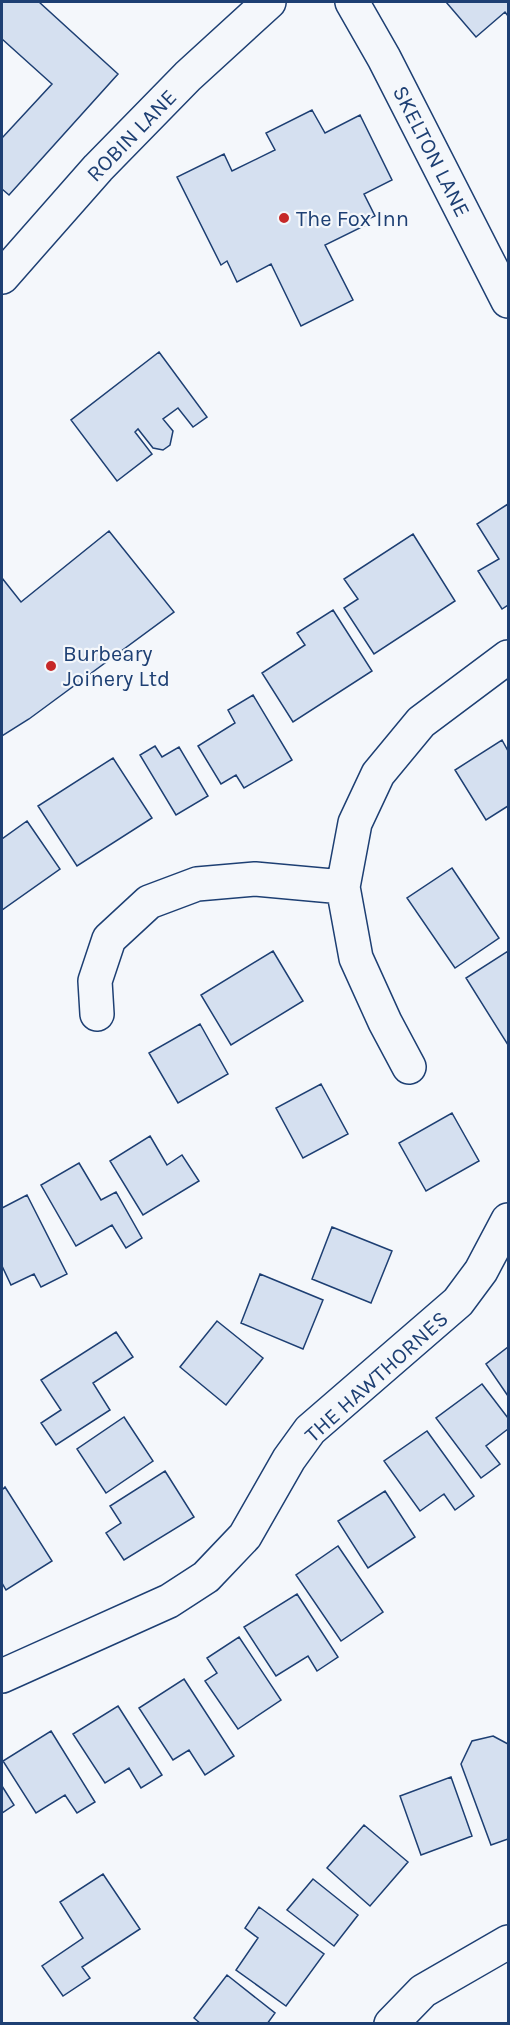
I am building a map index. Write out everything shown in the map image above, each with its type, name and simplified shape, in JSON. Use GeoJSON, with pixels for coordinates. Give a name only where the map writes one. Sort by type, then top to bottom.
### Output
{"type":"FeatureCollection","features":[{"type":"Feature","properties":{"kind":"street","name":"ROBIN LANE"},"geometry":{"type":"LineString","coordinates":[[2,277],[114,152],[188,76],[269,2]]}},
{"type":"Feature","properties":{"kind":"street","name":"SKELTON LANE"},"geometry":{"type":"LineString","coordinates":[[352,2],[384,58],[508,301]]}},
{"type":"Feature","properties":{"kind":"street"},"geometry":{"type":"LineString","coordinates":[[409,1067],[385,1022],[356,958],[343,887],[356,823],[378,774],[421,722],[508,657]]}},
{"type":"Feature","properties":{"kind":"street"},"geometry":{"type":"LineString","coordinates":[[97,1014],[95,981],[109,939],[149,902],[197,884],[255,879],[343,887]]}},
{"type":"Feature","properties":{"kind":"street","name":"THE HAWTHORNES"},"geometry":{"type":"LineString","coordinates":[[2,1676],[170,1601],[206,1577],[245,1536],[289,1459],[310,1430],[458,1302],[481,1271],[508,1220]]}},
{"type":"Feature","properties":{"kind":"street"},"geometry":{"type":"LineString","coordinates":[[391,2024],[423,1991],[508,1942]]}},
{"type":"Feature","properties":{"kind":"building"},"geometry":{"type":"Polygon","coordinates":[[[2,2],[39,2],[118,74],[9,195],[2,189],[2,138],[52,84],[2,39],[2,2]]]}},
{"type":"Feature","properties":{"kind":"building"},"geometry":{"type":"Polygon","coordinates":[[[446,2],[508,2],[508,16],[505,12],[476,37],[446,2]]]}},
{"type":"Feature","properties":{"kind":"building","name":"The Fox Inn"},"geometry":{"type":"Polygon","coordinates":[[[312,110],[325,133],[360,115],[392,180],[364,194],[375,216],[366,220],[368,224],[325,245],[353,300],[301,326],[271,264],[237,282],[227,261],[221,265],[177,177],[224,154],[232,171],[275,150],[266,133],[312,110]]]}},
{"type":"Feature","properties":{"kind":"building"},"geometry":{"type":"Polygon","coordinates":[[[159,352],[207,417],[193,427],[178,408],[163,419],[173,431],[170,445],[163,450],[153,448],[138,429],[135,432],[152,454],[117,481],[71,420],[159,352]]]}},
{"type":"Feature","properties":{"kind":"building"},"geometry":{"type":"Polygon","coordinates":[[[508,504],[508,605],[502,609],[478,571],[499,559],[477,524],[508,504]]]}},
{"type":"Feature","properties":{"kind":"building","name":"Burbeary Joinery Ltd"},"geometry":{"type":"Polygon","coordinates":[[[109,531],[174,612],[29,719],[2,736],[2,578],[21,602],[109,531]]]}},
{"type":"Feature","properties":{"kind":"building"},"geometry":{"type":"Polygon","coordinates":[[[413,534],[455,601],[374,654],[344,608],[358,599],[344,579],[413,534]]]}},
{"type":"Feature","properties":{"kind":"building"},"geometry":{"type":"Polygon","coordinates":[[[333,610],[372,671],[293,722],[262,673],[305,645],[297,633],[333,610]]]}},
{"type":"Feature","properties":{"kind":"building"},"geometry":{"type":"Polygon","coordinates":[[[253,695],[292,760],[244,788],[236,775],[221,784],[198,746],[235,723],[228,710],[253,695]]]}},
{"type":"Feature","properties":{"kind":"building"},"geometry":{"type":"Polygon","coordinates":[[[502,740],[508,751],[508,806],[486,820],[455,770],[502,740]]]}},
{"type":"Feature","properties":{"kind":"building"},"geometry":{"type":"Polygon","coordinates":[[[155,746],[162,757],[179,747],[208,796],[176,815],[140,755],[155,746]]]}},
{"type":"Feature","properties":{"kind":"building"},"geometry":{"type":"Polygon","coordinates":[[[113,758],[152,818],[77,866],[38,806],[113,758]]]}},
{"type":"Feature","properties":{"kind":"building"},"geometry":{"type":"Polygon","coordinates":[[[27,821],[60,869],[2,910],[2,839],[27,821]]]}},
{"type":"Feature","properties":{"kind":"building"},"geometry":{"type":"Polygon","coordinates":[[[452,868],[499,938],[455,968],[407,898],[452,868]]]}},
{"type":"Feature","properties":{"kind":"building"},"geometry":{"type":"Polygon","coordinates":[[[273,951],[303,1001],[231,1045],[201,995],[273,951]]]}},
{"type":"Feature","properties":{"kind":"building"},"geometry":{"type":"Polygon","coordinates":[[[508,951],[508,1045],[466,978],[508,951]]]}},
{"type":"Feature","properties":{"kind":"building"},"geometry":{"type":"Polygon","coordinates":[[[200,1024],[228,1074],[178,1103],[149,1053],[200,1024]]]}},
{"type":"Feature","properties":{"kind":"building"},"geometry":{"type":"Polygon","coordinates":[[[321,1084],[348,1134],[303,1158],[276,1108],[321,1084]]]}},
{"type":"Feature","properties":{"kind":"building"},"geometry":{"type":"Polygon","coordinates":[[[452,1113],[479,1161],[426,1191],[399,1143],[452,1113]]]}},
{"type":"Feature","properties":{"kind":"building"},"geometry":{"type":"Polygon","coordinates":[[[150,1136],[167,1165],[182,1155],[199,1181],[143,1215],[110,1161],[150,1136]]]}},
{"type":"Feature","properties":{"kind":"building"},"geometry":{"type":"Polygon","coordinates":[[[79,1163],[101,1200],[116,1192],[142,1238],[126,1248],[112,1225],[76,1246],[41,1185],[79,1163]]]}},
{"type":"Feature","properties":{"kind":"building"},"geometry":{"type":"Polygon","coordinates":[[[27,1195],[67,1274],[41,1287],[34,1274],[11,1285],[2,1266],[2,1208],[27,1195]]]}},
{"type":"Feature","properties":{"kind":"building"},"geometry":{"type":"Polygon","coordinates":[[[332,1227],[392,1251],[371,1303],[312,1279],[332,1227]]]}},
{"type":"Feature","properties":{"kind":"building"},"geometry":{"type":"Polygon","coordinates":[[[260,1274],[323,1300],[303,1349],[241,1323],[260,1274]]]}},
{"type":"Feature","properties":{"kind":"building"},"geometry":{"type":"Polygon","coordinates":[[[217,1321],[263,1358],[226,1405],[180,1367],[217,1321]]]}},
{"type":"Feature","properties":{"kind":"building"},"geometry":{"type":"Polygon","coordinates":[[[116,1332],[133,1357],[93,1383],[110,1410],[56,1445],[41,1423],[61,1410],[41,1380],[116,1332]]]}},
{"type":"Feature","properties":{"kind":"building"},"geometry":{"type":"Polygon","coordinates":[[[508,1347],[508,1396],[486,1364],[508,1347]]]}},
{"type":"Feature","properties":{"kind":"building"},"geometry":{"type":"Polygon","coordinates":[[[482,1384],[508,1418],[508,1429],[486,1446],[500,1464],[481,1478],[436,1418],[482,1384]]]}},
{"type":"Feature","properties":{"kind":"building"},"geometry":{"type":"Polygon","coordinates":[[[124,1417],[153,1461],[106,1493],[77,1449],[124,1417]]]}},
{"type":"Feature","properties":{"kind":"building"},"geometry":{"type":"Polygon","coordinates":[[[427,1431],[474,1496],[455,1510],[444,1494],[420,1511],[384,1461],[427,1431]]]}},
{"type":"Feature","properties":{"kind":"building"},"geometry":{"type":"Polygon","coordinates":[[[165,1471],[194,1517],[124,1560],[106,1533],[121,1523],[110,1506],[165,1471]]]}},
{"type":"Feature","properties":{"kind":"building"},"geometry":{"type":"Polygon","coordinates":[[[5,1487],[52,1561],[6,1590],[2,1583],[2,1490],[5,1487]]]}},
{"type":"Feature","properties":{"kind":"building"},"geometry":{"type":"Polygon","coordinates":[[[385,1491],[415,1537],[368,1568],[338,1521],[385,1491]]]}},
{"type":"Feature","properties":{"kind":"building"},"geometry":{"type":"Polygon","coordinates":[[[338,1546],[383,1612],[341,1641],[296,1575],[338,1546]]]}},
{"type":"Feature","properties":{"kind":"building"},"geometry":{"type":"Polygon","coordinates":[[[297,1594],[338,1657],[317,1671],[308,1656],[276,1676],[244,1627],[297,1594]]]}},
{"type":"Feature","properties":{"kind":"building"},"geometry":{"type":"Polygon","coordinates":[[[239,1637],[281,1700],[238,1729],[205,1681],[217,1673],[207,1658],[239,1637]]]}},
{"type":"Feature","properties":{"kind":"building"},"geometry":{"type":"Polygon","coordinates":[[[184,1679],[234,1756],[205,1775],[189,1750],[173,1760],[139,1708],[184,1679]]]}},
{"type":"Feature","properties":{"kind":"building"},"geometry":{"type":"Polygon","coordinates":[[[118,1706],[162,1775],[141,1788],[129,1768],[105,1783],[73,1734],[118,1706]]]}},
{"type":"Feature","properties":{"kind":"building"},"geometry":{"type":"Polygon","coordinates":[[[51,1731],[95,1802],[77,1813],[65,1795],[36,1813],[3,1761],[51,1731]]]}},
{"type":"Feature","properties":{"kind":"building"},"geometry":{"type":"Polygon","coordinates":[[[493,1736],[508,1744],[508,1839],[491,1845],[461,1764],[472,1741],[493,1736]]]}},
{"type":"Feature","properties":{"kind":"building"},"geometry":{"type":"Polygon","coordinates":[[[451,1777],[472,1836],[421,1855],[400,1796],[451,1777]]]}},
{"type":"Feature","properties":{"kind":"building"},"geometry":{"type":"Polygon","coordinates":[[[2,1786],[14,1805],[2,1813],[2,1786]]]}},
{"type":"Feature","properties":{"kind":"building"},"geometry":{"type":"Polygon","coordinates":[[[364,1825],[408,1862],[370,1906],[327,1868],[364,1825]]]}},
{"type":"Feature","properties":{"kind":"building"},"geometry":{"type":"Polygon","coordinates":[[[103,1874],[140,1929],[82,1967],[90,1978],[63,1996],[42,1966],[83,1938],[60,1902],[103,1874]]]}},
{"type":"Feature","properties":{"kind":"building"},"geometry":{"type":"Polygon","coordinates":[[[313,1879],[358,1915],[334,1946],[287,1910],[313,1879]]]}},
{"type":"Feature","properties":{"kind":"building"},"geometry":{"type":"Polygon","coordinates":[[[259,1907],[324,1954],[286,2006],[236,1970],[258,1938],[245,1928],[259,1907]]]}},
{"type":"Feature","properties":{"kind":"building"},"geometry":{"type":"Polygon","coordinates":[[[227,1975],[275,2013],[267,2024],[201,2024],[194,2018],[227,1975]]]}},
{"type":"Feature","properties":{"kind":"place","name":"The Fox Inn"},"geometry":{"type":"Point","coordinates":[284,218]}},
{"type":"Feature","properties":{"kind":"place","name":"Burbeary Joinery Ltd"},"geometry":{"type":"Point","coordinates":[51,666]}}]}
